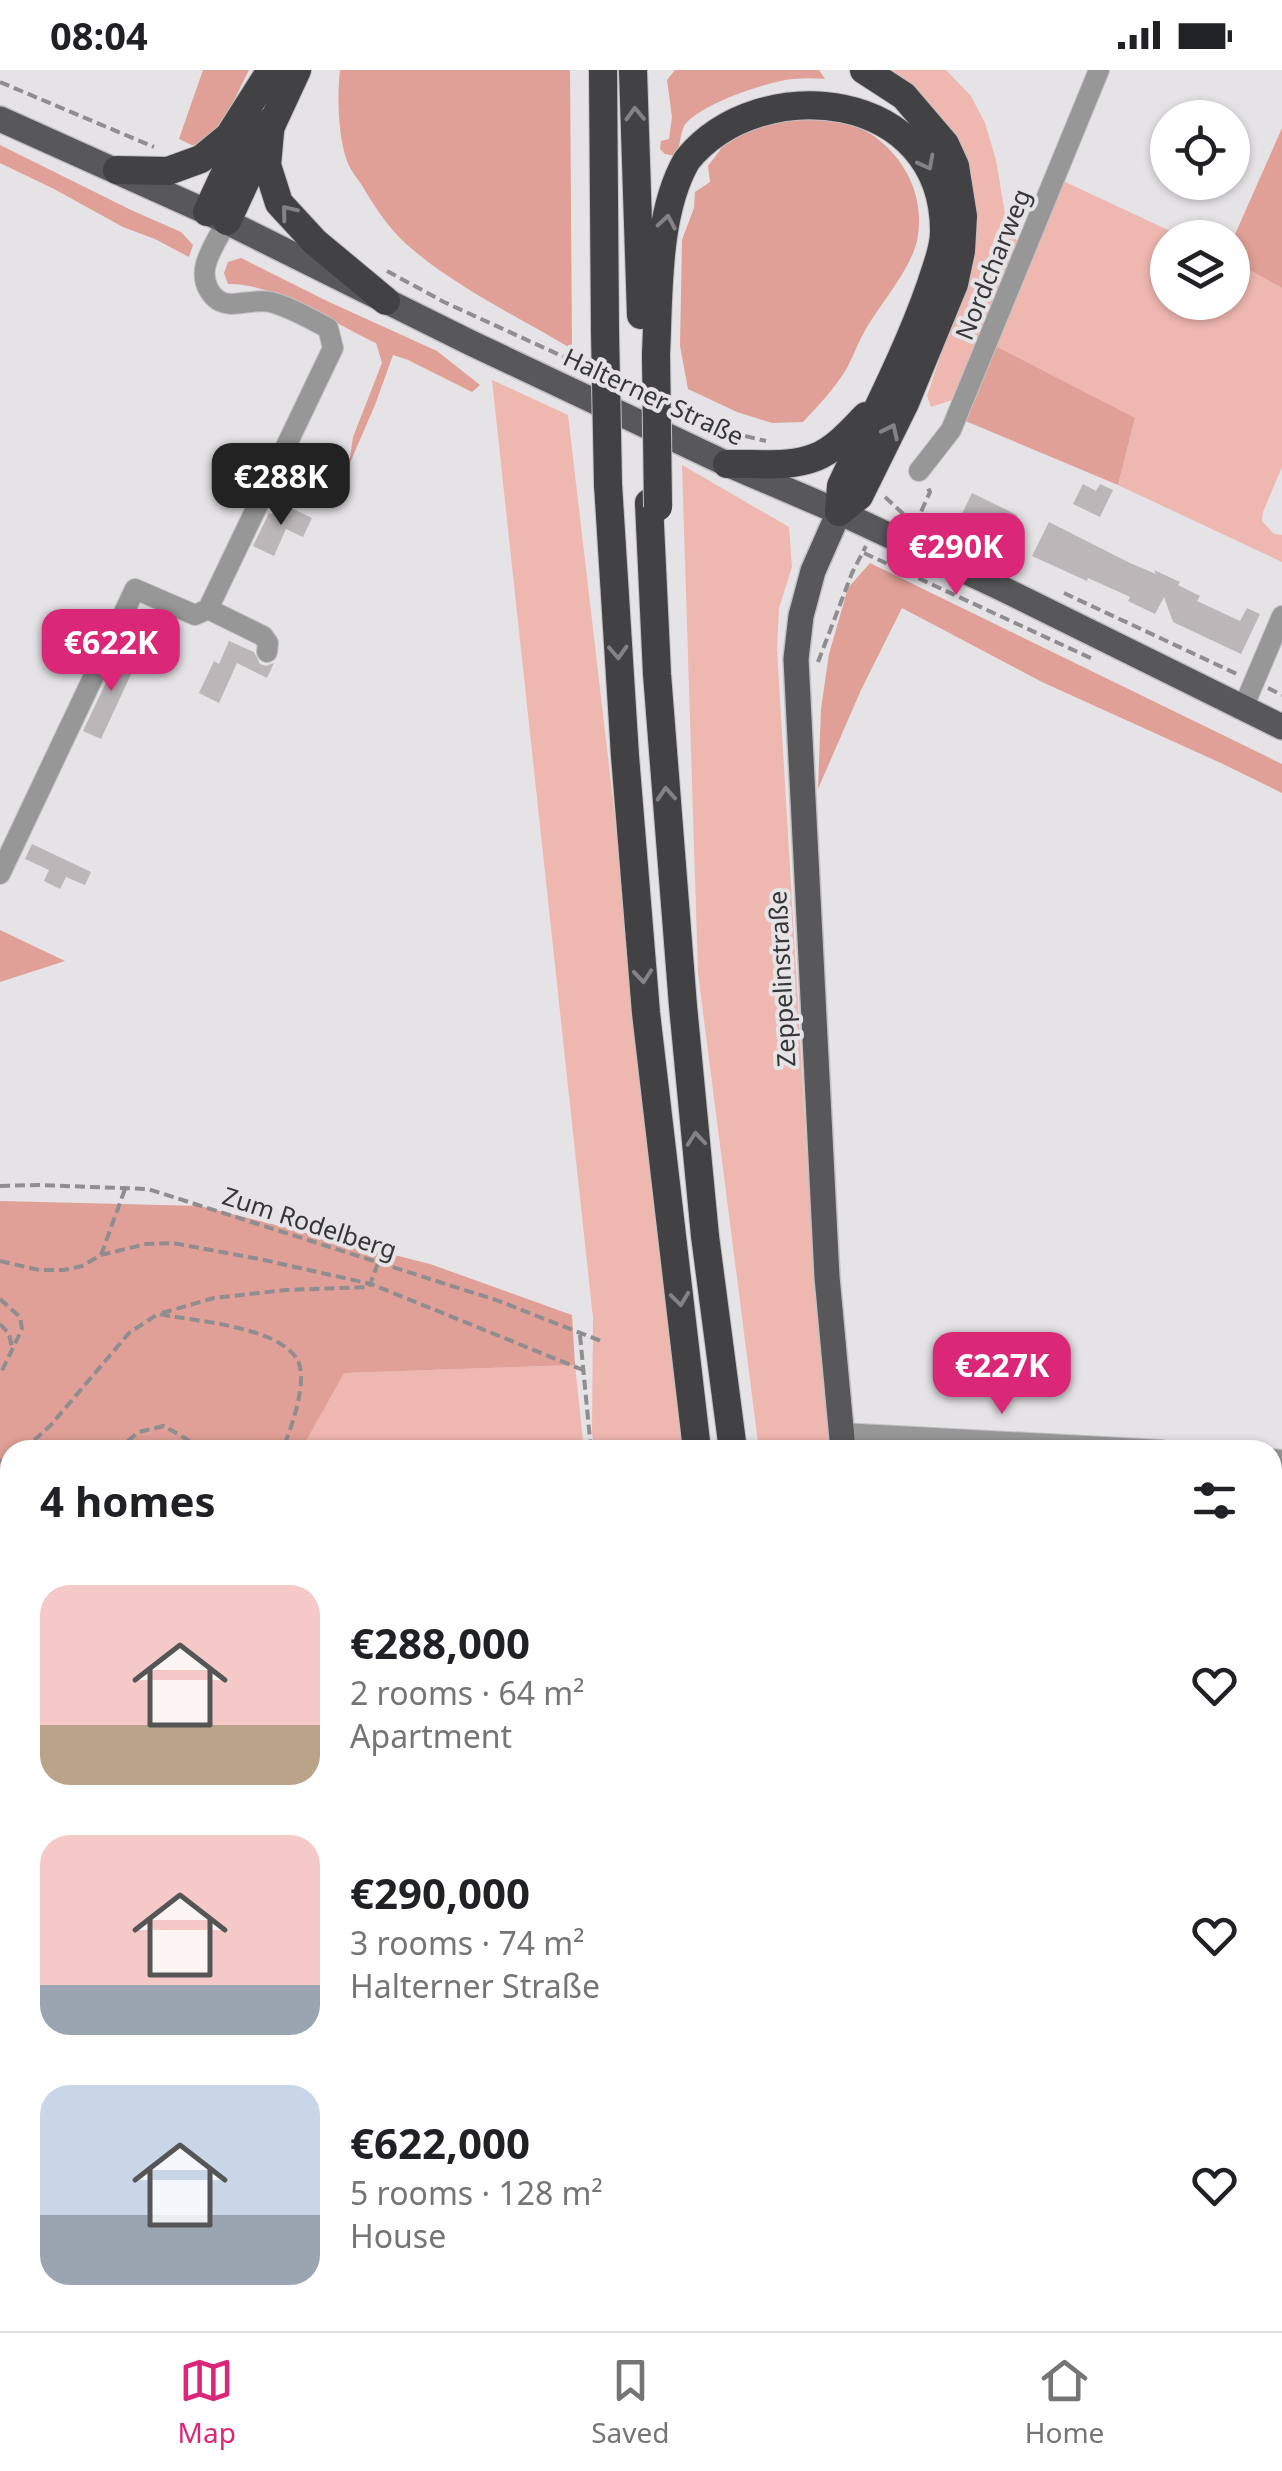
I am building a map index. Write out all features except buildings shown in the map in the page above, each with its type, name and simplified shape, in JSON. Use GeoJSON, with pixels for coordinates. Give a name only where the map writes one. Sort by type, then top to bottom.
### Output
{"type":"FeatureCollection","features":[{"type":"Feature","properties":{"kind":"highway"},"geometry":{"type":"LineString","coordinates":[[117,170],[168,171],[202,160],[229,136],[272,70]]}},
{"type":"Feature","properties":{"kind":"highway"},"geometry":{"type":"LineString","coordinates":[[217,216],[272,70]]}},
{"type":"Feature","properties":{"kind":"highway"},"geometry":{"type":"LineString","coordinates":[[217,216],[272,121],[296,70]]}},
{"type":"Feature","properties":{"kind":"highway"},"geometry":{"type":"LineString","coordinates":[[603,70],[608,484],[624,740],[646,1013],[696,1440]]}},
{"type":"Feature","properties":{"kind":"highway"},"geometry":{"type":"LineString","coordinates":[[633,70],[649,353],[657,674],[683,1006],[732,1440]]}},
{"type":"Feature","properties":{"kind":"highway"},"geometry":{"type":"LineString","coordinates":[[839,512],[859,496],[905,403],[954,284],[963,216],[954,166],[945,144],[904,96],[864,70]]}},
{"type":"Feature","properties":{"kind":"highway"},"geometry":{"type":"LineString","coordinates":[[649,353],[672,195],[685,162],[703,136],[748,103],[799,89],[848,96],[894,122],[914,140],[938,184],[944,235],[920,314],[841,486],[839,512]]}},
{"type":"Feature","properties":{"kind":"highway"},"geometry":{"type":"LineString","coordinates":[[272,121],[268,165],[279,204],[315,242],[386,300]]}},
{"type":"Feature","properties":{"kind":"highway"},"geometry":{"type":"LineString","coordinates":[[727,464],[790,463],[818,456],[845,437],[881,400]]}},
{"type":"Feature","properties":{"kind":"main road","name":"Halterner Straße"},"geometry":{"type":"LineString","coordinates":[[0,119],[217,216],[727,464],[1001,588],[1282,727]]}},
{"type":"Feature","properties":{"kind":"main road","name":"Zeppelinstraße"},"geometry":{"type":"LineString","coordinates":[[839,512],[814,571],[796,659],[827,1277],[842,1440]]}},
{"type":"Feature","properties":{"kind":"street","name":"Nordcharweg"},"geometry":{"type":"LineString","coordinates":[[918,471],[951,430],[1100,70]]}},
{"type":"Feature","properties":{"kind":"street"},"geometry":{"type":"LineString","coordinates":[[0,874],[134,589],[195,615],[208,609],[333,348],[328,328],[288,308],[267,301],[230,304],[209,293],[205,264],[217,216]]}},
{"type":"Feature","properties":{"kind":"street"},"geometry":{"type":"LineString","coordinates":[[208,609],[263,636],[268,643],[266,652]]}},
{"type":"Feature","properties":{"kind":"street"},"geometry":{"type":"LineString","coordinates":[[1243,708],[1282,616]]}},
{"type":"Feature","properties":{"kind":"path"},"geometry":{"type":"LineString","coordinates":[[0,82],[188,163]]}},
{"type":"Feature","properties":{"kind":"path"},"geometry":{"type":"LineString","coordinates":[[376,265],[444,302],[600,373]]}},
{"type":"Feature","properties":{"kind":"path"},"geometry":{"type":"LineString","coordinates":[[669,404],[741,434],[778,444]]}},
{"type":"Feature","properties":{"kind":"path"},"geometry":{"type":"LineString","coordinates":[[866,481],[879,488],[888,502],[916,524],[930,492],[918,471]]}},
{"type":"Feature","properties":{"kind":"path"},"geometry":{"type":"LineString","coordinates":[[818,664],[852,573],[874,529]]}},
{"type":"Feature","properties":{"kind":"path"},"geometry":{"type":"LineString","coordinates":[[864,553],[1094,660]]}},
{"type":"Feature","properties":{"kind":"path"},"geometry":{"type":"LineString","coordinates":[[1058,591],[1282,694]]}},
{"type":"Feature","properties":{"kind":"path","name":"Zum Rodelberg"},"geometry":{"type":"LineString","coordinates":[[0,1186],[148,1189],[496,1300],[601,1341]]}},
{"type":"Feature","properties":{"kind":"path"},"geometry":{"type":"LineString","coordinates":[[102,1256],[125,1188]]}},
{"type":"Feature","properties":{"kind":"path"},"geometry":{"type":"LineString","coordinates":[[0,1260],[39,1270],[64,1270],[146,1244],[173,1243],[372,1284],[584,1370]]}},
{"type":"Feature","properties":{"kind":"path"},"geometry":{"type":"LineString","coordinates":[[34,1440],[129,1333],[158,1314],[214,1298],[369,1287],[378,1262]]}},
{"type":"Feature","properties":{"kind":"path"},"geometry":{"type":"LineString","coordinates":[[0,1300],[20,1318],[22,1328],[0,1375]]}},
{"type":"Feature","properties":{"kind":"path"},"geometry":{"type":"LineString","coordinates":[[158,1314],[250,1331],[283,1346],[299,1362],[301,1381],[286,1440]]}},
{"type":"Feature","properties":{"kind":"path"},"geometry":{"type":"LineString","coordinates":[[0,1324],[9,1334],[12,1347]]}},
{"type":"Feature","properties":{"kind":"path"},"geometry":{"type":"LineString","coordinates":[[580,1334],[590,1440]]}},
{"type":"Feature","properties":{"kind":"path"},"geometry":{"type":"LineString","coordinates":[[128,1440],[138,1432],[164,1426],[188,1440]]}},
{"type":"Feature","properties":{"kind":"shaded area"},"geometry":{"type":"Polygon","coordinates":[[[203,70],[249,70],[219,131],[196,147],[179,139],[203,70]]]}},
{"type":"Feature","properties":{"kind":"shaded area"},"geometry":{"type":"Polygon","coordinates":[[[340,70],[570,70],[572,349],[442,272],[392,230],[347,161],[339,116],[340,70]]]}},
{"type":"Feature","properties":{"kind":"shaded area"},"geometry":{"type":"Polygon","coordinates":[[[675,70],[819,70],[825,79],[782,81],[718,102],[684,126],[676,156],[660,149],[661,141],[669,139],[672,117],[667,80],[675,70]]]}},
{"type":"Feature","properties":{"kind":"shaded area"},"geometry":{"type":"Polygon","coordinates":[[[875,70],[946,70],[971,96],[985,123],[1005,214],[1018,243],[1061,180],[1150,222],[1150,320],[1250,320],[1250,270],[1282,288],[1282,467],[1262,521],[1274,534],[1282,535],[1282,562],[1118,485],[1135,418],[955,399],[931,407],[927,396],[963,289],[970,190],[875,70]]]}},
{"type":"Feature","properties":{"kind":"shaded area"},"geometry":{"type":"Polygon","coordinates":[[[807,115],[845,121],[863,129],[893,153],[912,184],[917,202],[917,241],[902,274],[832,389],[803,422],[772,423],[688,389],[680,346],[682,240],[694,208],[695,192],[710,182],[708,166],[736,129],[807,115]]]}},
{"type":"Feature","properties":{"kind":"shaded area"},"geometry":{"type":"Polygon","coordinates":[[[1282,128],[1282,288],[1250,270],[1250,220],[1241,220],[1282,128]]]}},
{"type":"Feature","properties":{"kind":"shaded area"},"geometry":{"type":"Polygon","coordinates":[[[0,145],[181,232],[193,245],[189,257],[0,163],[0,145]]]}},
{"type":"Feature","properties":{"kind":"shaded area"},"geometry":{"type":"Polygon","coordinates":[[[241,258],[437,351],[480,385],[472,392],[393,355],[349,465],[353,437],[382,363],[376,343],[283,297],[228,284],[224,273],[228,262],[241,258]]]}},
{"type":"Feature","properties":{"kind":"shaded area"},"geometry":{"type":"Polygon","coordinates":[[[993,345],[1135,418],[1118,485],[963,420],[993,345]]]}},
{"type":"Feature","properties":{"kind":"shaded area"},"geometry":{"type":"Polygon","coordinates":[[[492,380],[568,415],[688,1440],[593,1440],[593,1318],[492,380]]]}},
{"type":"Feature","properties":{"kind":"shaded area"},"geometry":{"type":"Polygon","coordinates":[[[682,465],[789,527],[792,567],[779,608],[777,649],[814,1274],[831,1440],[758,1440],[698,973],[682,465]]]}},
{"type":"Feature","properties":{"kind":"shaded area"},"geometry":{"type":"Polygon","coordinates":[[[870,563],[1282,764],[1282,793],[1042,682],[902,608],[818,789],[821,709],[829,654],[848,588],[870,563]]]}},
{"type":"Feature","properties":{"kind":"shaded area"},"geometry":{"type":"Polygon","coordinates":[[[0,930],[65,961],[0,982],[0,930]]]}},
{"type":"Feature","properties":{"kind":"shaded area"},"geometry":{"type":"Polygon","coordinates":[[[0,1201],[200,1206],[430,1264],[572,1315],[575,1365],[344,1373],[307,1440],[0,1440],[0,1201]]]}},
{"type":"Feature","properties":{"kind":"shaded area"},"geometry":{"type":"Polygon","coordinates":[[[575,1365],[583,1440],[306,1440],[343,1373],[575,1365]]]}}]}
